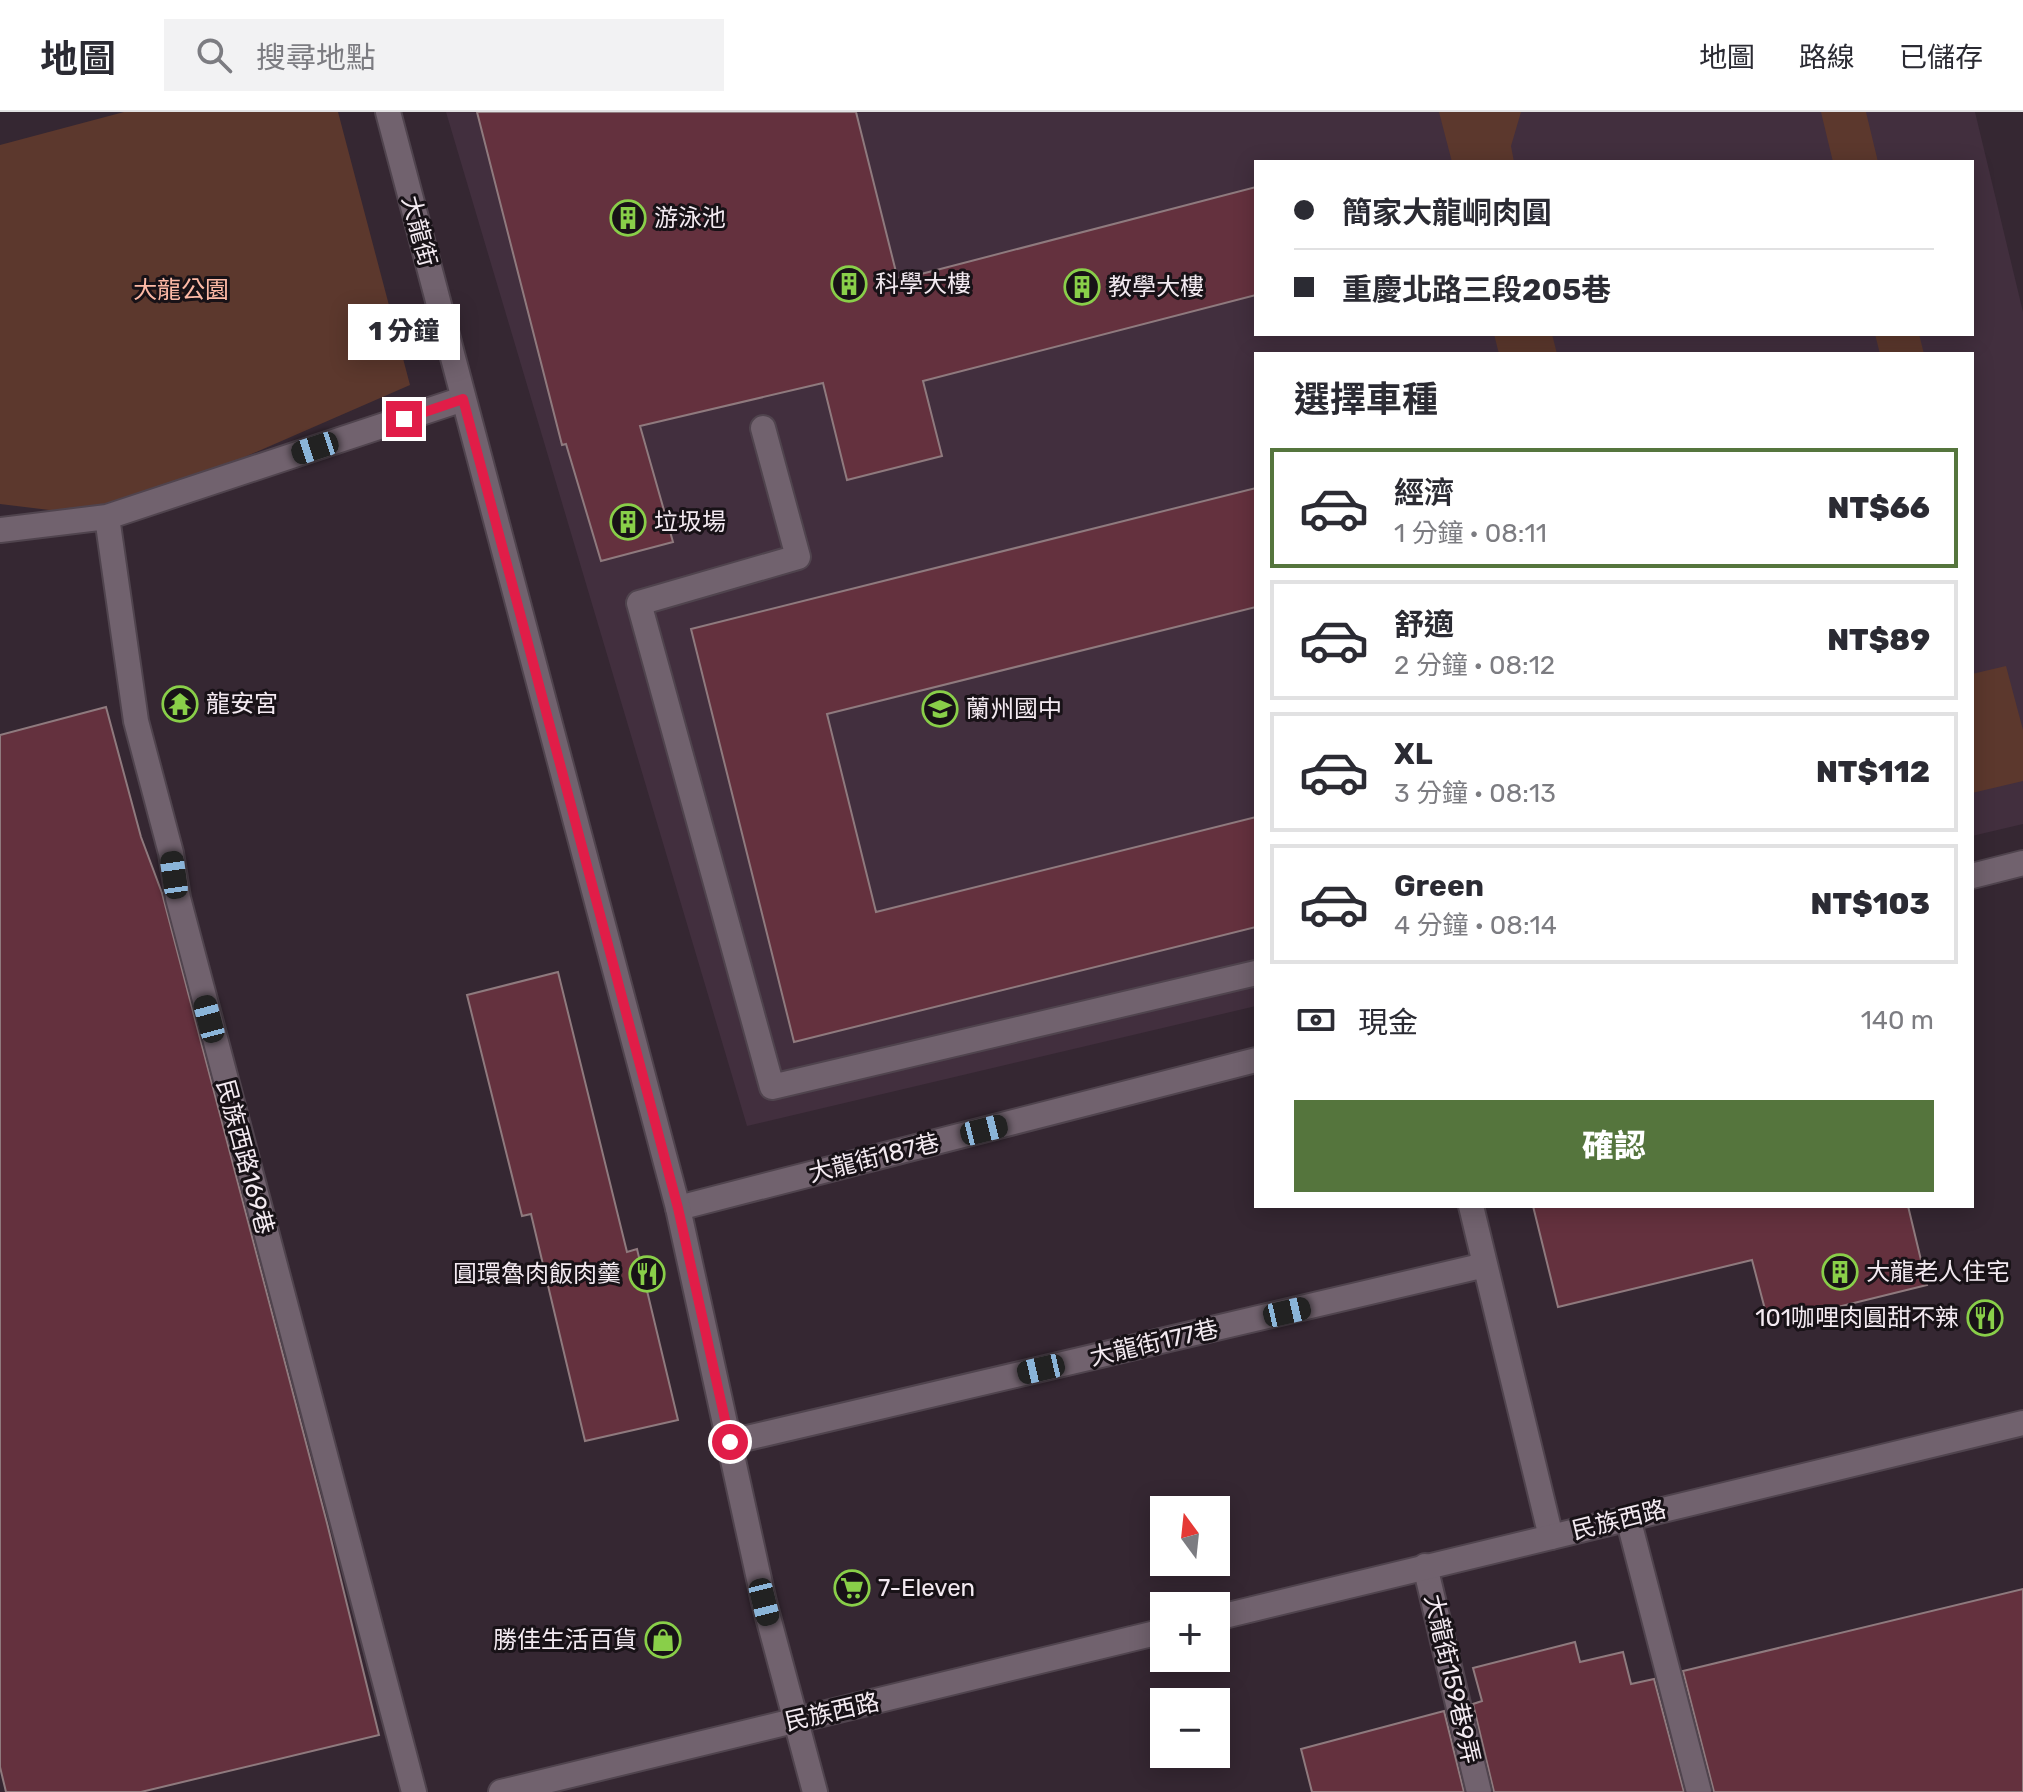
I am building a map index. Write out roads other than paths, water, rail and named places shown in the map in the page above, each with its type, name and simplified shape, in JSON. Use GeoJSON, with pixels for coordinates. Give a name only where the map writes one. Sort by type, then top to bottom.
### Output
{"type":"FeatureCollection","features":[{"type":"Feature","properties":{"kind":"street","name":"大龍街"},"geometry":{"type":"LineString","coordinates":[[388,112],[678,1208],[764,1602],[815,1792]]}},
{"type":"Feature","properties":{"kind":"street"},"geometry":{"type":"LineString","coordinates":[[0,530],[107,517],[463,399]]}},
{"type":"Feature","properties":{"kind":"street"},"geometry":{"type":"LineString","coordinates":[[763,428],[798,557],[639,603],[772,1087],[1254,973]]}},
{"type":"Feature","properties":{"kind":"street","name":"民族西路169巷"},"geometry":{"type":"LineString","coordinates":[[107,517],[136,721],[171,853],[178,898],[414,1792]]}},
{"type":"Feature","properties":{"kind":"street"},"geometry":{"type":"LineString","coordinates":[[1974,875],[2023,863]]}},
{"type":"Feature","properties":{"kind":"street","name":"大龍街187巷"},"geometry":{"type":"LineString","coordinates":[[678,1208],[1254,1061]]}},
{"type":"Feature","properties":{"kind":"street"},"geometry":{"type":"LineString","coordinates":[[1471,1208],[1551,1537]]}},
{"type":"Feature","properties":{"kind":"street","name":"大龍街177巷"},"geometry":{"type":"LineString","coordinates":[[730,1442],[1485,1265]]}},
{"type":"Feature","properties":{"kind":"street","name":"民族西路"},"geometry":{"type":"LineString","coordinates":[[1230,1615],[2023,1423]]}},
{"type":"Feature","properties":{"kind":"street"},"geometry":{"type":"LineString","coordinates":[[1628,1518],[1699,1792]]}},
{"type":"Feature","properties":{"kind":"street","name":"大龍街159巷9弄"},"geometry":{"type":"LineString","coordinates":[[1425,1566],[1479,1792]]}},
{"type":"Feature","properties":{"kind":"street","name":"民族西路"},"geometry":{"type":"LineString","coordinates":[[501,1792],[1150,1634]]}},
{"type":"Feature","properties":{"kind":"place","name":"游泳池"},"geometry":{"type":"Point","coordinates":[628,218]}},
{"type":"Feature","properties":{"kind":"place","name":"科學大樓"},"geometry":{"type":"Point","coordinates":[849,284]}},
{"type":"Feature","properties":{"kind":"place","name":"教學大樓"},"geometry":{"type":"Point","coordinates":[1082,287]}},
{"type":"Feature","properties":{"kind":"place","name":"垃圾場"},"geometry":{"type":"Point","coordinates":[628,522]}},
{"type":"Feature","properties":{"kind":"place","name":"龍安宮"},"geometry":{"type":"Point","coordinates":[180,704]}},
{"type":"Feature","properties":{"kind":"place","name":"蘭州國中"},"geometry":{"type":"Point","coordinates":[940,709]}},
{"type":"Feature","properties":{"kind":"place","name":"大龍老人住宅"},"geometry":{"type":"Point","coordinates":[1840,1272]}},
{"type":"Feature","properties":{"kind":"place","name":"圓環魯肉飯肉羹"},"geometry":{"type":"Point","coordinates":[647,1274]}},
{"type":"Feature","properties":{"kind":"place","name":"101咖哩肉圓甜不辣"},"geometry":{"type":"Point","coordinates":[1985,1318]}},
{"type":"Feature","properties":{"kind":"place","name":"7-Eleven"},"geometry":{"type":"Point","coordinates":[852,1588]}},
{"type":"Feature","properties":{"kind":"place","name":"勝佳生活百貨"},"geometry":{"type":"Point","coordinates":[663,1640]}},
{"type":"Feature","properties":{"kind":"park label","name":"大龍公園"},"geometry":{"type":"Point","coordinates":[181,290]}}]}
